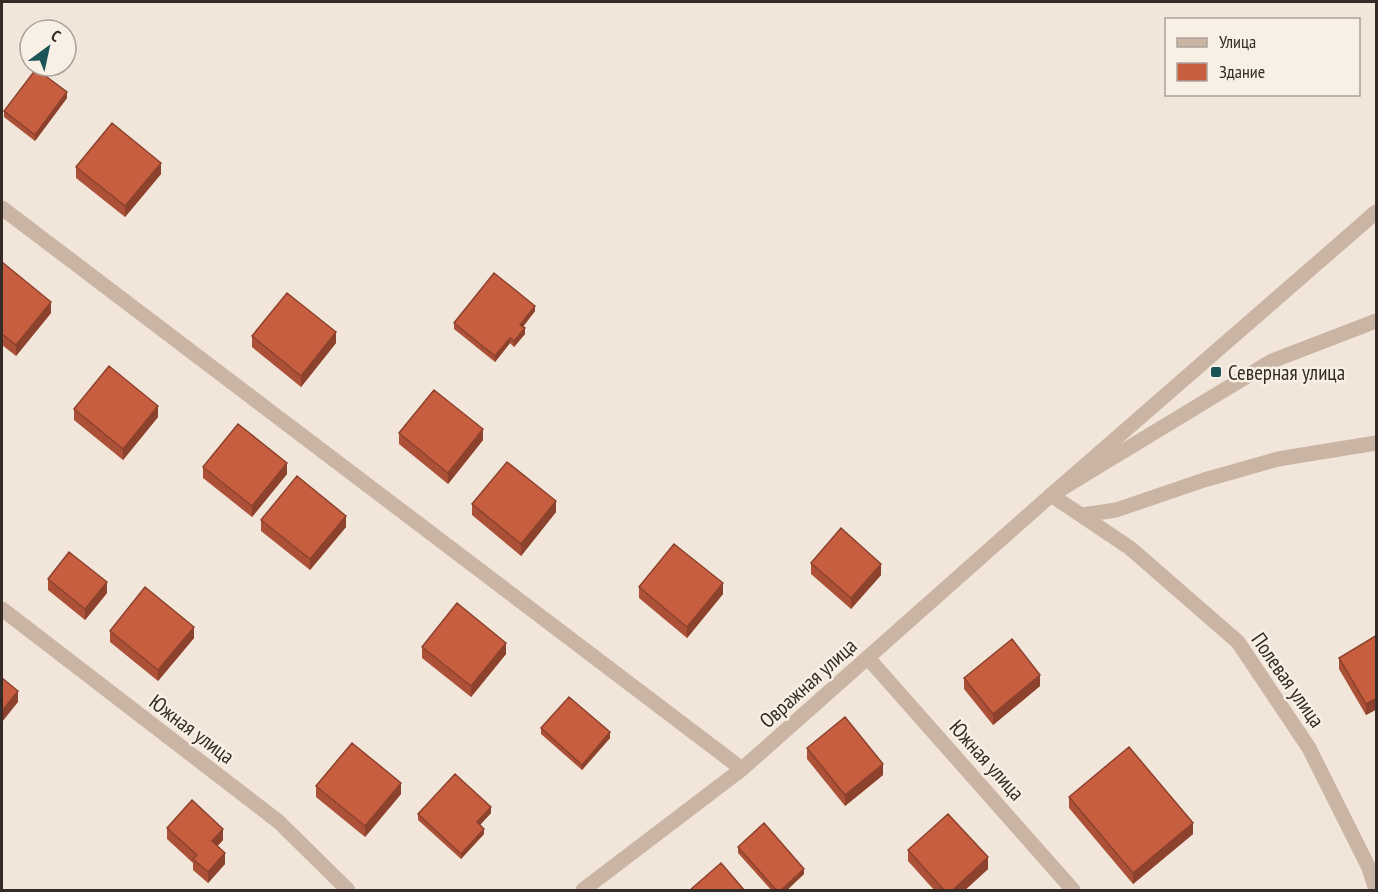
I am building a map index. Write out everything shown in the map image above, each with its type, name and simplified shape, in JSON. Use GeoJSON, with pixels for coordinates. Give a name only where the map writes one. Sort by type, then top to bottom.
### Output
{"type":"FeatureCollection","features":[{"type":"Feature","properties":{"kind":"street"},"geometry":{"type":"LineString","coordinates":[[2,208],[742,769]]}},
{"type":"Feature","properties":{"kind":"street"},"geometry":{"type":"LineString","coordinates":[[1051,495],[1377,212]]}},
{"type":"Feature","properties":{"kind":"street"},"geometry":{"type":"LineString","coordinates":[[1051,495],[1272,361],[1377,321]]}},
{"type":"Feature","properties":{"kind":"street"},"geometry":{"type":"LineString","coordinates":[[1082,515],[1116,510],[1204,480],[1278,459],[1377,443]]}},
{"type":"Feature","properties":{"kind":"street","name":"Овражная улица"},"geometry":{"type":"LineString","coordinates":[[583,891],[742,769],[1051,495]]}},
{"type":"Feature","properties":{"kind":"street","name":"Полевая улица"},"geometry":{"type":"LineString","coordinates":[[1051,495],[1130,548],[1238,642],[1310,748],[1369,868],[1376,891]]}},
{"type":"Feature","properties":{"kind":"street","name":"Южная улица"},"geometry":{"type":"LineString","coordinates":[[2,609],[279,822],[348,891]]}},
{"type":"Feature","properties":{"kind":"street","name":"Южная улица"},"geometry":{"type":"LineString","coordinates":[[868,658],[1073,891]]}},
{"type":"Feature","properties":{"kind":"building"},"geometry":{"type":"Polygon","coordinates":[[[29,78],[48,78],[67,92],[35,135],[4,111],[29,78]]]}},
{"type":"Feature","properties":{"kind":"building"},"geometry":{"type":"Polygon","coordinates":[[[112,123],[161,163],[125,206],[76,167],[112,123]]]}},
{"type":"Feature","properties":{"kind":"building"},"geometry":{"type":"Polygon","coordinates":[[[2,262],[51,302],[16,345],[2,334],[2,262]]]}},
{"type":"Feature","properties":{"kind":"building"},"geometry":{"type":"Polygon","coordinates":[[[494,273],[535,306],[520,325],[525,328],[514,341],[510,338],[495,356],[454,323],[494,273]]]}},
{"type":"Feature","properties":{"kind":"building"},"geometry":{"type":"Polygon","coordinates":[[[287,293],[336,332],[301,376],[252,336],[287,293]]]}},
{"type":"Feature","properties":{"kind":"building"},"geometry":{"type":"Polygon","coordinates":[[[109,366],[158,406],[123,449],[74,409],[109,366]]]}},
{"type":"Feature","properties":{"kind":"building"},"geometry":{"type":"Polygon","coordinates":[[[434,390],[483,429],[448,473],[399,433],[434,390]]]}},
{"type":"Feature","properties":{"kind":"building"},"geometry":{"type":"Polygon","coordinates":[[[238,424],[287,463],[252,506],[203,467],[238,424]]]}},
{"type":"Feature","properties":{"kind":"building"},"geometry":{"type":"Polygon","coordinates":[[[507,462],[556,501],[521,544],[472,504],[507,462]]]}},
{"type":"Feature","properties":{"kind":"building"},"geometry":{"type":"Polygon","coordinates":[[[297,476],[346,516],[310,559],[261,520],[297,476]]]}},
{"type":"Feature","properties":{"kind":"building"},"geometry":{"type":"Polygon","coordinates":[[[841,528],[881,564],[851,598],[811,563],[841,528]]]}},
{"type":"Feature","properties":{"kind":"building"},"geometry":{"type":"Polygon","coordinates":[[[674,544],[723,583],[687,627],[639,587],[674,544]]]}},
{"type":"Feature","properties":{"kind":"building"},"geometry":{"type":"Polygon","coordinates":[[[69,552],[107,582],[85,609],[48,579],[69,552]]]}},
{"type":"Feature","properties":{"kind":"building"},"geometry":{"type":"Polygon","coordinates":[[[145,587],[194,627],[158,670],[110,631],[145,587]]]}},
{"type":"Feature","properties":{"kind":"building"},"geometry":{"type":"Polygon","coordinates":[[[457,603],[506,643],[471,686],[422,647],[457,603]]]}},
{"type":"Feature","properties":{"kind":"building"},"geometry":{"type":"Polygon","coordinates":[[[1377,635],[1377,698],[1366,704],[1339,658],[1377,635]]]}},
{"type":"Feature","properties":{"kind":"building"},"geometry":{"type":"Polygon","coordinates":[[[1012,639],[1040,675],[993,714],[964,678],[1012,639]]]}},
{"type":"Feature","properties":{"kind":"building"},"geometry":{"type":"Polygon","coordinates":[[[2,678],[18,691],[2,711],[2,678]]]}},
{"type":"Feature","properties":{"kind":"building"},"geometry":{"type":"Polygon","coordinates":[[[569,697],[610,732],[582,765],[541,728],[569,697]]]}},
{"type":"Feature","properties":{"kind":"building"},"geometry":{"type":"Polygon","coordinates":[[[845,717],[883,764],[845,795],[807,748],[845,717]]]}},
{"type":"Feature","properties":{"kind":"building"},"geometry":{"type":"Polygon","coordinates":[[[352,743],[401,783],[365,826],[316,786],[352,743]]]}},
{"type":"Feature","properties":{"kind":"building"},"geometry":{"type":"Polygon","coordinates":[[[1129,747],[1193,823],[1133,873],[1069,797],[1129,747]]]}},
{"type":"Feature","properties":{"kind":"building"},"geometry":{"type":"Polygon","coordinates":[[[455,774],[491,807],[477,822],[484,829],[461,854],[418,814],[455,774]]]}},
{"type":"Feature","properties":{"kind":"building"},"geometry":{"type":"Polygon","coordinates":[[[192,800],[223,829],[212,841],[225,853],[208,872],[193,859],[197,855],[167,828],[192,800]]]}},
{"type":"Feature","properties":{"kind":"building"},"geometry":{"type":"Polygon","coordinates":[[[948,814],[988,857],[952,891],[945,891],[908,850],[948,814]]]}},
{"type":"Feature","properties":{"kind":"building"},"geometry":{"type":"Polygon","coordinates":[[[764,823],[804,869],[780,891],[777,891],[738,847],[764,823]]]}},
{"type":"Feature","properties":{"kind":"building"},"geometry":{"type":"Polygon","coordinates":[[[721,863],[745,891],[689,891],[721,863]]]}},
{"type":"Feature","properties":{"kind":"place","name":"Северная улица"},"geometry":{"type":"Point","coordinates":[1216,372]}}]}
